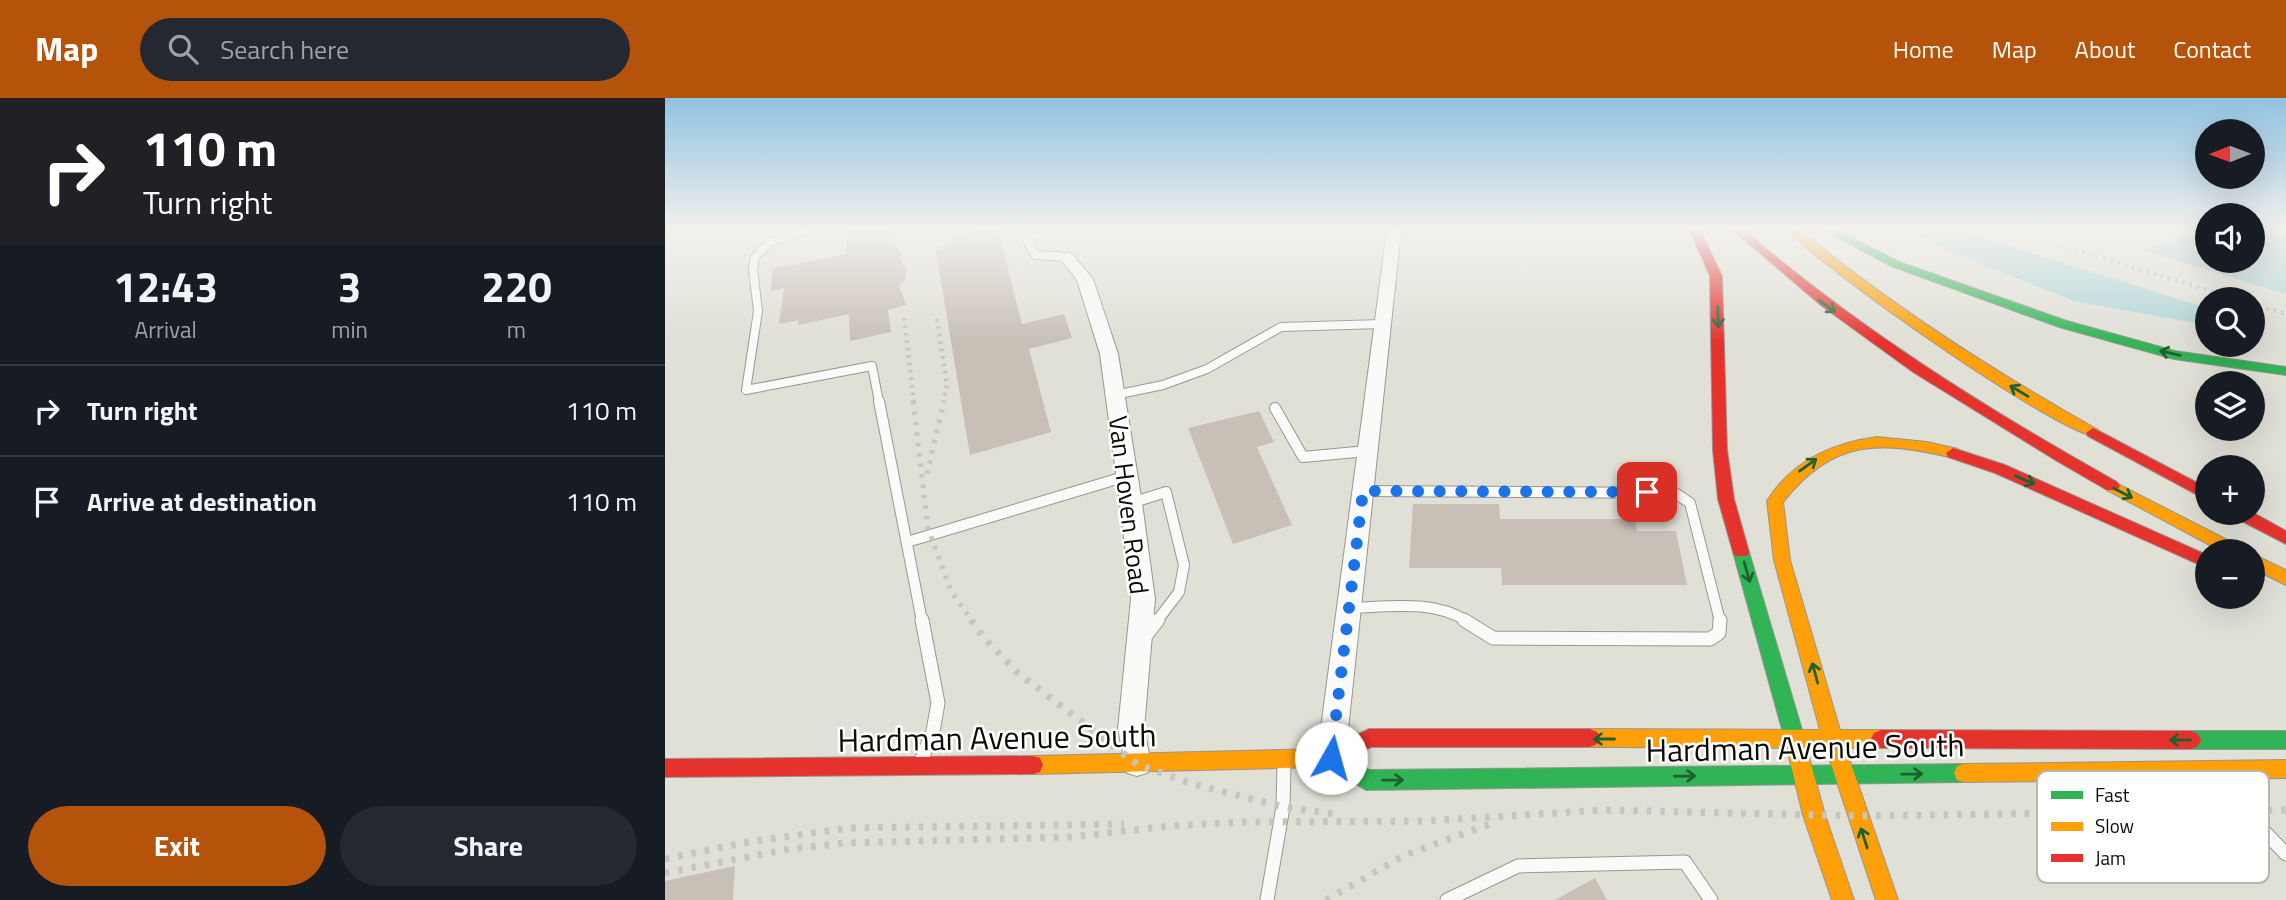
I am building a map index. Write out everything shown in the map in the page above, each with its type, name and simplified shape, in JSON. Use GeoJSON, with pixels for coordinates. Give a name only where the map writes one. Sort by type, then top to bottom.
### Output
{"type":"FeatureCollection","features":[{"type":"Feature","properties":{"kind":"main road"},"geometry":{"type":"LineString","coordinates":[[1712,267],[1716,276],[1720,450],[1727,499],[1804,774],[1843,900]]}},
{"type":"Feature","properties":{"kind":"main road"},"geometry":{"type":"LineString","coordinates":[[1780,267],[1804,289],[1959,397],[2087,474],[2212,539]]}},
{"type":"Feature","properties":{"kind":"main road"},"geometry":{"type":"LineString","coordinates":[[1835,267],[1919,330],[2065,419],[2195,489]]}},
{"type":"Feature","properties":{"kind":"main road"},"geometry":{"type":"LineString","coordinates":[[1904,267],[2063,324],[2174,355],[2286,371]]}},
{"type":"Feature","properties":{"kind":"main road"},"geometry":{"type":"LineString","coordinates":[[1887,900],[1844,775],[1782,560],[1775,501],[1793,476],[1819,457],[1856,445],[1892,441],[1968,456],[2195,557]]}},
{"type":"Feature","properties":{"kind":"main road"},"geometry":{"type":"LineString","coordinates":[[2262,525],[2286,538]]}},
{"type":"Feature","properties":{"kind":"main road"},"geometry":{"type":"LineString","coordinates":[[2265,567],[2286,578]]}},
{"type":"Feature","properties":{"kind":"main road","name":"Hardman Avenue South"},"geometry":{"type":"LineString","coordinates":[[665,768],[918,767],[1285,760],[1331,758],[1369,738],[2286,740]]}},
{"type":"Feature","properties":{"kind":"main road","name":"Hardman Avenue South"},"geometry":{"type":"LineString","coordinates":[[1331,758],[1366,780],[2037,772]]}},
{"type":"Feature","properties":{"kind":"main road","name":"Hardman Avenue South"},"geometry":{"type":"LineString","coordinates":[[2139,771],[2286,769]]}},
{"type":"Feature","properties":{"kind":"street","name":"Van Hoven Road"},"geometry":{"type":"LineString","coordinates":[[1076,267],[1085,279],[1109,354],[1143,599],[1131,729],[1137,764]]}},
{"type":"Feature","properties":{"kind":"street"},"geometry":{"type":"LineString","coordinates":[[1331,758],[1390,267]]}},
{"type":"Feature","properties":{"kind":"lane"},"geometry":{"type":"LineString","coordinates":[[753,267],[758,311],[746,390],[872,366],[938,703],[933,731],[918,767]]}},
{"type":"Feature","properties":{"kind":"lane"},"geometry":{"type":"LineString","coordinates":[[1115,395],[1163,385],[1207,369],[1281,327],[1383,324]]}},
{"type":"Feature","properties":{"kind":"lane"},"geometry":{"type":"LineString","coordinates":[[1275,408],[1303,457],[1367,451]]}},
{"type":"Feature","properties":{"kind":"lane"},"geometry":{"type":"LineString","coordinates":[[907,542],[1127,477]]}},
{"type":"Feature","properties":{"kind":"lane"},"geometry":{"type":"LineString","coordinates":[[1349,608],[1426,607],[1457,615],[1493,638],[1710,639],[1719,633],[1720,620],[1690,503],[1675,493],[1363,491]]}},
{"type":"Feature","properties":{"kind":"lane"},"geometry":{"type":"LineString","coordinates":[[1131,503],[1166,492],[1184,565],[1179,592],[1139,646]]}},
{"type":"Feature","properties":{"kind":"lane"},"geometry":{"type":"LineString","coordinates":[[1267,900],[1283,807],[1285,760]]}},
{"type":"Feature","properties":{"kind":"lane"},"geometry":{"type":"LineString","coordinates":[[2269,836],[2286,854]]}},
{"type":"Feature","properties":{"kind":"lane"},"geometry":{"type":"LineString","coordinates":[[1447,900],[1518,866],[1685,862],[1710,900]]}},
{"type":"Feature","properties":{"kind":"water"},"geometry":{"type":"Polygon","coordinates":[[[1990,267],[2077,267],[2195,304],[2195,323],[2074,301],[1990,267]]]}},
{"type":"Feature","properties":{"kind":"water"},"geometry":{"type":"Polygon","coordinates":[[[2265,267],[2286,267],[2286,294],[2218,273],[2265,273],[2265,267]]]}},
{"type":"Feature","properties":{"kind":"building"},"geometry":{"type":"Polygon","coordinates":[[[905,267],[906,279],[899,285],[906,305],[888,310],[891,332],[850,341],[849,314],[798,325],[799,320],[779,324],[784,288],[771,291],[773,269],[905,267]]]}},
{"type":"Feature","properties":{"kind":"building"},"geometry":{"type":"Polygon","coordinates":[[[939,267],[1008,267],[1022,324],[1064,314],[1072,338],[1029,349],[1051,432],[970,455],[939,267]]]}},
{"type":"Feature","properties":{"kind":"building"},"geometry":{"type":"Polygon","coordinates":[[[1259,411],[1274,442],[1257,447],[1292,525],[1233,544],[1188,428],[1259,411]]]}},
{"type":"Feature","properties":{"kind":"building"},"geometry":{"type":"Polygon","coordinates":[[[1413,504],[1499,504],[1500,519],[1635,519],[1637,531],[1676,531],[1687,585],[1502,585],[1501,568],[1409,568],[1413,504]]]}},
{"type":"Feature","properties":{"kind":"building"},"geometry":{"type":"Polygon","coordinates":[[[735,866],[733,900],[665,900],[665,881],[735,866]]]}},
{"type":"Feature","properties":{"kind":"building"},"geometry":{"type":"Polygon","coordinates":[[[1595,878],[1607,900],[1555,900],[1595,878]]]}},
{"type":"Feature","properties":{"kind":"railway"},"geometry":{"type":"LineString","coordinates":[[2133,267],[2198,287]]}},
{"type":"Feature","properties":{"kind":"railway"},"geometry":{"type":"LineString","coordinates":[[2265,308],[2286,314]]}},
{"type":"Feature","properties":{"kind":"railway"},"geometry":{"type":"LineString","coordinates":[[904,318],[914,402]]}},
{"type":"Feature","properties":{"kind":"railway"},"geometry":{"type":"LineString","coordinates":[[937,319],[947,385],[943,402]]}},
{"type":"Feature","properties":{"kind":"railway"},"geometry":{"type":"LineString","coordinates":[[913,401],[928,528],[951,591],[972,621]]}},
{"type":"Feature","properties":{"kind":"railway"},"geometry":{"type":"LineString","coordinates":[[927,474],[944,401]]}},
{"type":"Feature","properties":{"kind":"railway"},"geometry":{"type":"LineString","coordinates":[[971,620],[984,638],[1018,673],[1137,764],[1189,783],[1283,807],[1334,814]]}},
{"type":"Feature","properties":{"kind":"railway"},"geometry":{"type":"LineString","coordinates":[[665,873],[790,849],[845,843],[1071,837],[1170,826],[1242,822],[1424,821],[1605,810],[1857,816],[2037,813]]}},
{"type":"Feature","properties":{"kind":"railway"},"geometry":{"type":"LineString","coordinates":[[2269,810],[2286,810]]}},
{"type":"Feature","properties":{"kind":"railway"},"geometry":{"type":"LineString","coordinates":[[665,859],[748,842],[849,828],[1124,824]]}},
{"type":"Feature","properties":{"kind":"railway"},"geometry":{"type":"LineString","coordinates":[[1326,900],[1405,855],[1490,824]]}},
{"type":"Feature","properties":{"kind":"traffic: fast"},"geometry":{"type":"LineString","coordinates":[[1905,267],[2063,324],[2174,355],[2286,371]]}},
{"type":"Feature","properties":{"kind":"traffic: fast"},"geometry":{"type":"LineString","coordinates":[[1741,552],[1795,740]]}},
{"type":"Feature","properties":{"kind":"traffic: fast"},"geometry":{"type":"LineString","coordinates":[[2191,740],[2286,740]]}},
{"type":"Feature","properties":{"kind":"traffic: fast"},"geometry":{"type":"LineString","coordinates":[[1331,758],[1366,780],[1964,773]]}},
{"type":"Feature","properties":{"kind":"traffic: slow"},"geometry":{"type":"LineString","coordinates":[[1840,267],[1901,314],[1976,364],[2093,433]]}},
{"type":"Feature","properties":{"kind":"traffic: slow"},"geometry":{"type":"LineString","coordinates":[[1833,739],[1782,560],[1775,501],[1793,479],[1812,463],[1854,445],[1901,443],[1953,453]]}},
{"type":"Feature","properties":{"kind":"traffic: slow"},"geometry":{"type":"LineString","coordinates":[[2112,486],[2212,539]]}},
{"type":"Feature","properties":{"kind":"traffic: slow"},"geometry":{"type":"LineString","coordinates":[[2265,567],[2286,578]]}},
{"type":"Feature","properties":{"kind":"traffic: slow"},"geometry":{"type":"LineString","coordinates":[[1590,738],[1881,739]]}},
{"type":"Feature","properties":{"kind":"traffic: slow"},"geometry":{"type":"LineString","coordinates":[[1799,757],[1814,815],[1843,900]]}},
{"type":"Feature","properties":{"kind":"traffic: slow"},"geometry":{"type":"LineString","coordinates":[[1033,765],[1320,758]]}},
{"type":"Feature","properties":{"kind":"traffic: slow"},"geometry":{"type":"LineString","coordinates":[[1839,758],[1887,900]]}},
{"type":"Feature","properties":{"kind":"traffic: slow"},"geometry":{"type":"LineString","coordinates":[[2125,771],[2286,769]]}},
{"type":"Feature","properties":{"kind":"traffic: slow"},"geometry":{"type":"LineString","coordinates":[[1964,773],[2037,772]]}},
{"type":"Feature","properties":{"kind":"traffic: jam"},"geometry":{"type":"LineString","coordinates":[[1712,267],[1716,276],[1720,450],[1726,499],[1741,552]]}},
{"type":"Feature","properties":{"kind":"traffic: jam"},"geometry":{"type":"LineString","coordinates":[[1781,267],[1826,304],[1917,369],[2112,486]]}},
{"type":"Feature","properties":{"kind":"traffic: jam"},"geometry":{"type":"LineString","coordinates":[[2093,433],[2195,488]]}},
{"type":"Feature","properties":{"kind":"traffic: jam"},"geometry":{"type":"LineString","coordinates":[[1953,453],[2000,469],[2195,557]]}},
{"type":"Feature","properties":{"kind":"traffic: jam"},"geometry":{"type":"LineString","coordinates":[[2262,525],[2286,538]]}},
{"type":"Feature","properties":{"kind":"traffic: jam"},"geometry":{"type":"LineString","coordinates":[[1320,758],[1331,758],[1369,738],[1590,738]]}},
{"type":"Feature","properties":{"kind":"traffic: jam"},"geometry":{"type":"LineString","coordinates":[[1881,739],[2191,740]]}},
{"type":"Feature","properties":{"kind":"traffic: jam"},"geometry":{"type":"LineString","coordinates":[[665,768],[1033,765]]}},
{"type":"Feature","properties":{"kind":"route"},"geometry":{"type":"LineString","coordinates":[[1331,758],[1363,491],[1647,492]]}}]}
